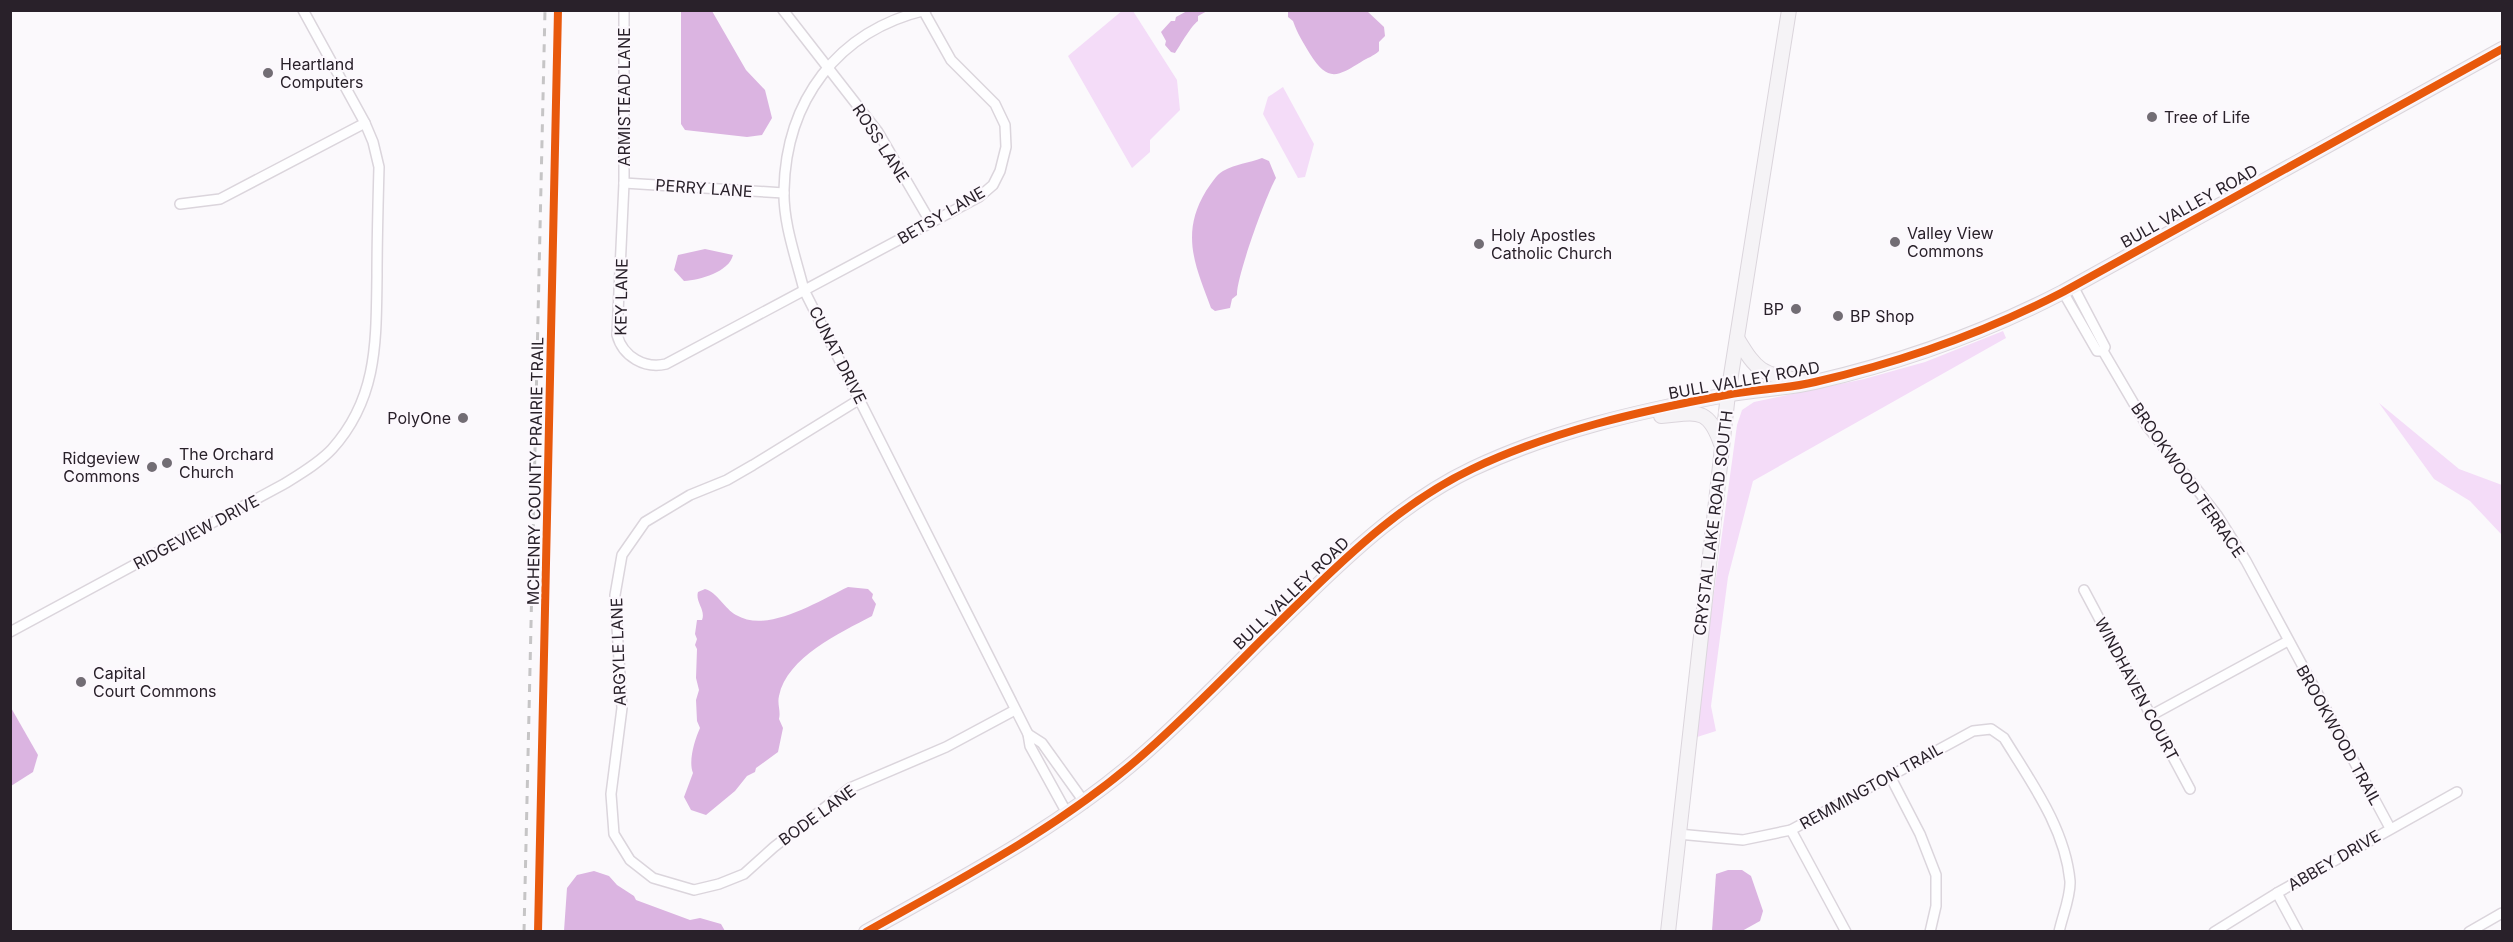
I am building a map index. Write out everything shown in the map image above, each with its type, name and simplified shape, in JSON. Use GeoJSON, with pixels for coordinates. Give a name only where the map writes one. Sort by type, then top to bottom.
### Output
{"type":"FeatureCollection","features":[{"type":"Feature","properties":{"kind":"street","name":"RIDGEVIEW DRIVE"},"geometry":{"type":"LineString","coordinates":[[10,632],[284,484],[331,450],[351,422],[370,379],[376,343],[379,167],[373,142],[365,123],[303,10]]}},
{"type":"Feature","properties":{"kind":"street","name":"ARMISTEAD LANE"},"geometry":{"type":"LineString","coordinates":[[624,10],[624,183]]}},
{"type":"Feature","properties":{"kind":"street"},"geometry":{"type":"LineString","coordinates":[[783,10],[827,66]]}},
{"type":"Feature","properties":{"kind":"street","name":"CRYSTAL LAKE ROAD SOUTH"},"geometry":{"type":"LineString","coordinates":[[1668,932],[1728,394],[1789,10]]}},
{"type":"Feature","properties":{"kind":"street","name":"CUNAT DRIVE"},"geometry":{"type":"LineString","coordinates":[[924,11],[901,17],[869,33],[827,66],[817,81],[796,123],[786,162],[784,193],[792,246],[804,290],[1028,734],[1030,746],[1068,815]]}},
{"type":"Feature","properties":{"kind":"street","name":"BETSY LANE"},"geometry":{"type":"LineString","coordinates":[[804,290],[979,197],[993,184],[1000,171],[1006,147],[1005,125],[995,104],[951,60],[924,11]]}},
{"type":"Feature","properties":{"kind":"street","name":"BULL VALLEY ROAD"},"geometry":{"type":"LineString","coordinates":[[866,932],[985,866],[1085,803],[1148,750],[1344,559],[1406,507],[1471,469],[1554,436],[1620,418],[1728,394],[1812,383],[1891,362],[1976,334],[2068,289],[2502,49]]}},
{"type":"Feature","properties":{"kind":"street","name":"ROSS LANE"},"geometry":{"type":"LineString","coordinates":[[827,66],[878,132],[931,223]]}},
{"type":"Feature","properties":{"kind":"street"},"geometry":{"type":"LineString","coordinates":[[180,204],[220,199],[365,123]]}},
{"type":"Feature","properties":{"kind":"street","name":"PERRY LANE"},"geometry":{"type":"LineString","coordinates":[[624,183],[784,193]]}},
{"type":"Feature","properties":{"kind":"street","name":"KEY LANE"},"geometry":{"type":"LineString","coordinates":[[624,183],[618,335],[624,349],[642,364],[655,367],[666,364],[804,290]]}},
{"type":"Feature","properties":{"kind":"street","name":"BROOKWOOD TERRACE"},"geometry":{"type":"LineString","coordinates":[[2068,289],[2097,351],[2103,351],[2147,426],[2217,515],[2246,561],[2288,641]]}},
{"type":"Feature","properties":{"kind":"street"},"geometry":{"type":"LineString","coordinates":[[1737,338],[1753,364],[1764,373],[1812,383]]}},
{"type":"Feature","properties":{"kind":"street","name":"ARGYLE LANE"},"geometry":{"type":"LineString","coordinates":[[653,878],[630,860],[614,834],[611,794],[622,708],[615,595],[622,555],[645,522],[690,495],[727,480],[861,399]]}},
{"type":"Feature","properties":{"kind":"street"},"geometry":{"type":"LineString","coordinates":[[1620,418],[1698,414],[1707,417],[1711,422],[1722,448]]}},
{"type":"Feature","properties":{"kind":"street","name":"WINDHAVEN COURT"},"geometry":{"type":"LineString","coordinates":[[2084,590],[2190,789]]}},
{"type":"Feature","properties":{"kind":"street"},"geometry":{"type":"LineString","coordinates":[[2150,716],[2288,641]]}},
{"type":"Feature","properties":{"kind":"street","name":"BROOKWOOD TRAIL"},"geometry":{"type":"LineString","coordinates":[[2288,641],[2390,828]]}},
{"type":"Feature","properties":{"kind":"street","name":"BODE LANE"},"geometry":{"type":"LineString","coordinates":[[653,878],[694,890],[719,884],[744,874],[774,847],[850,788],[946,747],[1015,711]]}},
{"type":"Feature","properties":{"kind":"street","name":"REMMINGTON TRAIL"},"geometry":{"type":"LineString","coordinates":[[1678,834],[1743,840],[1791,830],[1973,731],[1991,729],[2004,738],[2061,839],[2070,883],[2059,932]]}},
{"type":"Feature","properties":{"kind":"street","name":"CUNAT DRIVE"},"geometry":{"type":"LineString","coordinates":[[1028,734],[1042,742],[1085,803]]}},
{"type":"Feature","properties":{"kind":"street"},"geometry":{"type":"LineString","coordinates":[[1890,776],[1920,834],[1936,875],[1935,906],[1930,932]]}},
{"type":"Feature","properties":{"kind":"street","name":"ABBEY DRIVE"},"geometry":{"type":"LineString","coordinates":[[2214,932],[2277,893],[2457,792]]}},
{"type":"Feature","properties":{"kind":"street"},"geometry":{"type":"LineString","coordinates":[[1791,830],[1846,932]]}},
{"type":"Feature","properties":{"kind":"street"},"geometry":{"type":"LineString","coordinates":[[2277,893],[2298,932]]}},
{"type":"Feature","properties":{"kind":"street"},"geometry":{"type":"LineString","coordinates":[[2469,932],[2502,913]]}},
{"type":"Feature","properties":{"kind":"shaded area"},"geometry":{"type":"Polygon","coordinates":[[[1123,10],[1133,11],[1177,80],[1180,110],[1150,140],[1150,152],[1132,168],[1068,56],[1123,10]]]}},
{"type":"Feature","properties":{"kind":"shaded area"},"geometry":{"type":"Polygon","coordinates":[[[1288,10],[1367,11],[1384,27],[1385,36],[1379,42],[1379,51],[1375,54],[1346,71],[1328,73],[1316,63],[1310,54],[1293,21],[1288,17],[1288,10]]]}},
{"type":"Feature","properties":{"kind":"shaded area"},"geometry":{"type":"Polygon","coordinates":[[[681,11],[712,11],[746,70],[765,90],[772,118],[762,135],[747,137],[685,130],[681,124],[681,11]]]}},
{"type":"Feature","properties":{"kind":"shaded area"},"geometry":{"type":"Polygon","coordinates":[[[1187,11],[1207,11],[1198,16],[1198,21],[1175,53],[1171,52],[1165,45],[1166,41],[1161,32],[1171,21],[1175,21],[1176,17],[1187,11]]]}},
{"type":"Feature","properties":{"kind":"shaded area"},"geometry":{"type":"Polygon","coordinates":[[[1283,87],[1314,144],[1305,177],[1298,178],[1263,114],[1268,97],[1283,87]]]}},
{"type":"Feature","properties":{"kind":"shaded area"},"geometry":{"type":"Polygon","coordinates":[[[1262,158],[1269,161],[1276,178],[1252,237],[1241,272],[1237,295],[1232,299],[1230,308],[1215,311],[1211,308],[1196,265],[1192,237],[1193,222],[1206,191],[1220,173],[1262,158]]]}},
{"type":"Feature","properties":{"kind":"shaded area"},"geometry":{"type":"Polygon","coordinates":[[[705,249],[733,255],[726,266],[713,274],[684,281],[674,270],[678,255],[705,249]]]}},
{"type":"Feature","properties":{"kind":"shaded area"},"geometry":{"type":"Polygon","coordinates":[[[2003,331],[2006,338],[1753,481],[1728,577],[1711,706],[1716,731],[1694,738],[1737,425],[1742,410],[1754,402],[1864,379],[1925,362],[2003,331]]]}},
{"type":"Feature","properties":{"kind":"shaded area"},"geometry":{"type":"Polygon","coordinates":[[[2379,403],[2459,469],[2502,485],[2502,535],[2470,501],[2434,479],[2379,403]]]}},
{"type":"Feature","properties":{"kind":"shaded area"},"geometry":{"type":"Polygon","coordinates":[[[848,587],[868,589],[873,594],[872,598],[876,604],[872,616],[831,638],[792,669],[779,696],[779,719],[783,728],[778,752],[756,768],[755,772],[747,776],[735,791],[706,815],[691,810],[684,797],[693,773],[692,756],[700,728],[697,721],[696,700],[699,690],[696,678],[697,649],[695,645],[697,639],[695,634],[697,620],[702,620],[703,616],[698,592],[705,589],[736,615],[749,620],[763,621],[808,607],[848,587]]]}},
{"type":"Feature","properties":{"kind":"shaded area"},"geometry":{"type":"Polygon","coordinates":[[[10,706],[38,755],[33,772],[11,786],[10,706]]]}},
{"type":"Feature","properties":{"kind":"shaded area"},"geometry":{"type":"Polygon","coordinates":[[[1728,870],[1742,870],[1751,876],[1763,911],[1760,921],[1742,931],[1712,931],[1716,874],[1728,870]]]}},
{"type":"Feature","properties":{"kind":"shaded area"},"geometry":{"type":"Polygon","coordinates":[[[594,871],[609,876],[636,900],[690,920],[700,918],[721,924],[725,931],[564,931],[567,888],[577,875],[594,871]]]}},
{"type":"Feature","properties":{"kind":"railway"},"geometry":{"type":"LineString","coordinates":[[524,932],[545,10]]}},
{"type":"Feature","properties":{"kind":"cycle path","name":"MCHENRY COUNTY PRAIRIE TRAIL"},"geometry":{"type":"LineString","coordinates":[[538,932],[558,10]]}},
{"type":"Feature","properties":{"kind":"cycle path"},"geometry":{"type":"LineString","coordinates":[[866,932],[1012,849],[1115,778],[1187,714],[1361,545],[1403,511],[1448,481],[1502,456],[1565,433],[1661,408],[1748,391],[1815,382],[1847,374],[1911,356],[2003,321],[2063,292],[2502,49]]}},
{"type":"Feature","properties":{"kind":"place","name":"Heartland Computers"},"geometry":{"type":"Point","coordinates":[268,73]}},
{"type":"Feature","properties":{"kind":"place","name":"Tree of Life"},"geometry":{"type":"Point","coordinates":[2152,117]}},
{"type":"Feature","properties":{"kind":"place","name":"Valley View Commons"},"geometry":{"type":"Point","coordinates":[1895,242]}},
{"type":"Feature","properties":{"kind":"place","name":"Holy Apostles Catholic Church"},"geometry":{"type":"Point","coordinates":[1479,244]}},
{"type":"Feature","properties":{"kind":"place","name":"BP"},"geometry":{"type":"Point","coordinates":[1796,309]}},
{"type":"Feature","properties":{"kind":"place","name":"BP Shop"},"geometry":{"type":"Point","coordinates":[1838,316]}},
{"type":"Feature","properties":{"kind":"place","name":"PolyOne"},"geometry":{"type":"Point","coordinates":[463,418]}},
{"type":"Feature","properties":{"kind":"place","name":"The Orchard Church"},"geometry":{"type":"Point","coordinates":[167,463]}},
{"type":"Feature","properties":{"kind":"place","name":"Ridgeview Commons"},"geometry":{"type":"Point","coordinates":[152,467]}},
{"type":"Feature","properties":{"kind":"place","name":"Capital Court Commons"},"geometry":{"type":"Point","coordinates":[81,682]}}]}
